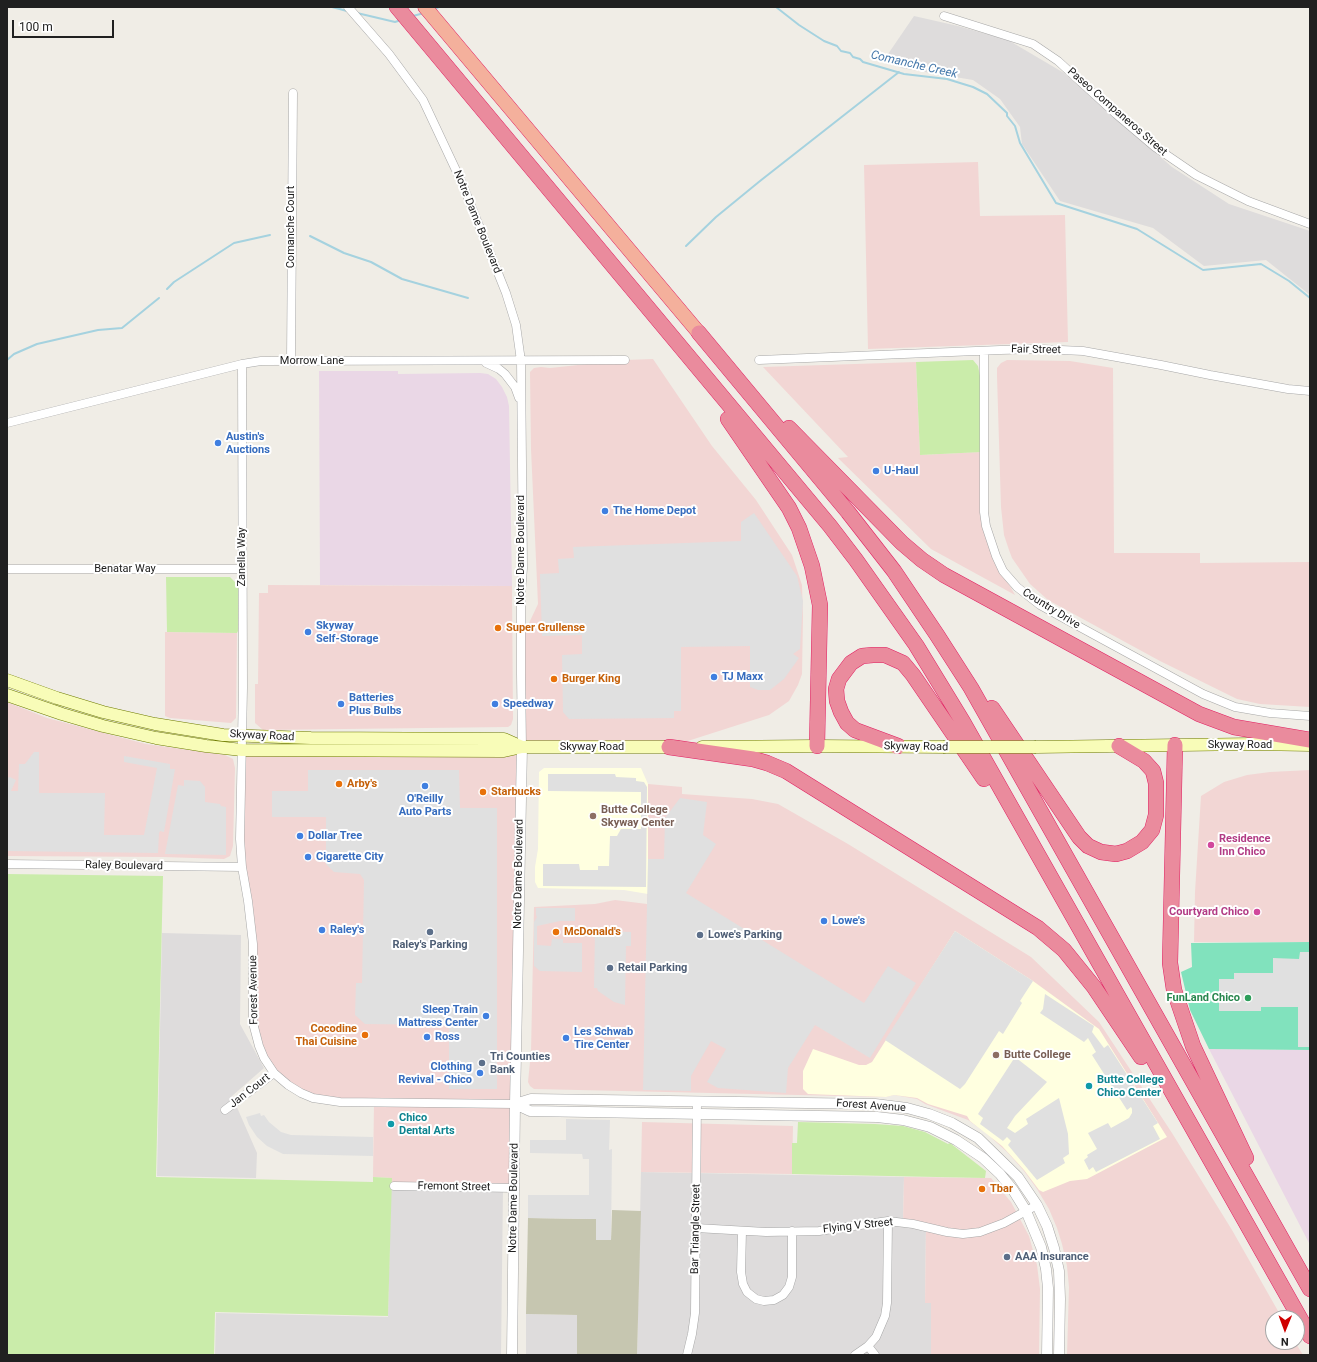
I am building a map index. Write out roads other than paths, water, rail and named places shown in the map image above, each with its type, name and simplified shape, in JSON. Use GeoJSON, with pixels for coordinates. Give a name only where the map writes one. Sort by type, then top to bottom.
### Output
{"type":"FeatureCollection","features":[{"type":"Feature","properties":{"kind":"highway"},"geometry":{"type":"LineString","coordinates":[[425,7],[699,333],[862,530],[894,572],[971,688],[1310,1289]]}},
{"type":"Feature","properties":{"kind":"highway"},"geometry":{"type":"LineString","coordinates":[[398,8],[683,352],[830,526],[912,639],[963,722],[1310,1336]]}},
{"type":"Feature","properties":{"kind":"highway"},"geometry":{"type":"LineString","coordinates":[[683,352],[789,508],[806,546],[812,566],[820,605],[817,746]]}},
{"type":"Feature","properties":{"kind":"highway"},"geometry":{"type":"LineString","coordinates":[[718,356],[742,375],[762,400],[902,543],[922,560],[944,575],[1199,714],[1234,727],[1310,740]]}},
{"type":"Feature","properties":{"kind":"highway"},"geometry":{"type":"LineString","coordinates":[[937,635],[966,669],[1079,837],[1088,846],[1102,852],[1116,854],[1127,851],[1142,842],[1152,830],[1156,815],[1156,783],[1153,772],[1144,761],[1119,746]]}},
{"type":"Feature","properties":{"kind":"highway"},"geometry":{"type":"LineString","coordinates":[[898,746],[855,730],[847,723],[841,712],[837,701],[836,689],[839,679],[851,663],[862,656],[885,655],[903,663],[922,688],[1041,862]]}},
{"type":"Feature","properties":{"kind":"highway"},"geometry":{"type":"LineString","coordinates":[[1175,746],[1170,963],[1174,990],[1193,1046],[1264,1195],[1271,1220]]}},
{"type":"Feature","properties":{"kind":"highway"},"geometry":{"type":"LineString","coordinates":[[669,747],[753,759],[786,771],[1038,928],[1064,950],[1094,987],[1198,1140]]}},
{"type":"Feature","properties":{"kind":"main road","name":"Skyway Road"},"geometry":{"type":"LineString","coordinates":[[7,680],[57,698],[103,712],[155,724],[223,735],[311,738],[504,739],[522,747]]}},
{"type":"Feature","properties":{"kind":"main road","name":"Skyway Road"},"geometry":{"type":"LineString","coordinates":[[7,695],[103,726],[156,738],[242,750],[504,751],[522,747],[1036,747],[1252,744],[1310,745]]}},
{"type":"Feature","properties":{"kind":"street","name":"Notre Dame Boulevard"},"geometry":{"type":"LineString","coordinates":[[348,7],[389,54],[423,100],[462,183],[506,293],[516,325],[522,361],[522,747],[512,1355]]}},
{"type":"Feature","properties":{"kind":"street","name":"Paseo Companeros Street"},"geometry":{"type":"LineString","coordinates":[[944,16],[1033,44],[1058,61],[1155,147],[1196,175],[1248,201],[1295,220],[1310,224]]}},
{"type":"Feature","properties":{"kind":"street","name":"Comanche Court"},"geometry":{"type":"LineString","coordinates":[[291,360],[293,93]]}},
{"type":"Feature","properties":{"kind":"street","name":"Fair Street"},"geometry":{"type":"LineString","coordinates":[[758,360],[1039,349],[1083,351],[1288,389],[1310,391]]}},
{"type":"Feature","properties":{"kind":"street","name":"Country Drive"},"geometry":{"type":"LineString","coordinates":[[984,351],[984,512],[986,526],[996,556],[1003,571],[1017,587],[1040,605],[1066,620],[1203,694],[1235,707],[1270,713],[1310,716]]}},
{"type":"Feature","properties":{"kind":"street","name":"Morrow Lane"},"geometry":{"type":"LineString","coordinates":[[7,422],[242,364],[261,361],[625,360]]}},
{"type":"Feature","properties":{"kind":"street"},"geometry":{"type":"LineString","coordinates":[[479,361],[492,365],[505,374],[515,387],[521,407]]}},
{"type":"Feature","properties":{"kind":"street","name":"Zanella Way"},"geometry":{"type":"LineString","coordinates":[[242,364],[242,750]]}},
{"type":"Feature","properties":{"kind":"street","name":"Benatar Way"},"geometry":{"type":"LineString","coordinates":[[7,569],[242,569]]}},
{"type":"Feature","properties":{"kind":"street","name":"Forest Avenue"},"geometry":{"type":"LineString","coordinates":[[242,750],[240,839],[242,867],[253,944],[253,1023],[258,1046],[264,1058],[274,1072],[288,1085],[313,1098],[328,1101],[515,1104],[531,1098],[875,1104],[907,1108],[929,1114],[952,1123],[978,1138],[1018,1177],[1037,1205],[1047,1226],[1059,1271],[1059,1355]]}},
{"type":"Feature","properties":{"kind":"street","name":"Raley Boulevard"},"geometry":{"type":"LineString","coordinates":[[7,864],[242,867]]}},
{"type":"Feature","properties":{"kind":"street","name":"Jan Court"},"geometry":{"type":"LineString","coordinates":[[226,1110],[274,1072]]}},
{"type":"Feature","properties":{"kind":"street","name":"Bar Triangle Street"},"geometry":{"type":"LineString","coordinates":[[687,1355],[695,1313],[697,1102]]}},
{"type":"Feature","properties":{"kind":"street","name":"Forest Avenue"},"geometry":{"type":"LineString","coordinates":[[515,1104],[530,1111],[877,1117],[903,1120],[930,1128],[956,1140],[983,1158],[1000,1174],[1013,1190],[1026,1211],[1041,1247],[1046,1269],[1048,1293],[1047,1355]]}},
{"type":"Feature","properties":{"kind":"street","name":"Fremont Street"},"geometry":{"type":"LineString","coordinates":[[394,1186],[514,1188]]}},
{"type":"Feature","properties":{"kind":"street","name":"Flying V Street"},"geometry":{"type":"LineString","coordinates":[[696,1228],[742,1231],[818,1231],[888,1221],[913,1224],[963,1234],[980,1232],[1004,1223],[1037,1205]]}},
{"type":"Feature","properties":{"kind":"street"},"geometry":{"type":"LineString","coordinates":[[855,1355],[868,1346],[876,1337],[885,1316],[887,1303],[888,1221]]}},
{"type":"Feature","properties":{"kind":"street"},"geometry":{"type":"LineString","coordinates":[[742,1231],[741,1272],[743,1284],[747,1292],[756,1299],[764,1302],[774,1300],[784,1295],[789,1287],[792,1278],[792,1231]]}},
{"type":"Feature","properties":{"kind":"street"},"geometry":{"type":"LineString","coordinates":[[868,1346],[875,1355]]}},
{"type":"Feature","properties":{"kind":"waterway","name":"Comanche Creek"},"geometry":{"type":"LineString","coordinates":[[332,7],[347,11]]}},
{"type":"Feature","properties":{"kind":"waterway","name":"Comanche Creek"},"geometry":{"type":"LineString","coordinates":[[434,10],[439,7]]}},
{"type":"Feature","properties":{"kind":"waterway","name":"Comanche Creek"},"geometry":{"type":"LineString","coordinates":[[776,7],[799,25],[824,41],[837,46],[841,51],[850,53],[853,57],[860,59],[863,62],[904,74],[947,79],[973,87],[987,94],[1007,113],[1007,116],[1015,126],[1020,143],[1056,203],[1137,229],[1203,270],[1261,264],[1289,281],[1310,298]]}},
{"type":"Feature","properties":{"kind":"waterway","name":"Comanche Creek"},"geometry":{"type":"LineString","coordinates":[[357,13],[395,22],[401,20]]}},
{"type":"Feature","properties":{"kind":"waterway","name":"Comanche Creek"},"geometry":{"type":"LineString","coordinates":[[413,16],[424,13]]}},
{"type":"Feature","properties":{"kind":"waterway"},"geometry":{"type":"LineString","coordinates":[[686,246],[716,217],[760,181],[899,72]]}},
{"type":"Feature","properties":{"kind":"waterway"},"geometry":{"type":"LineString","coordinates":[[167,289],[174,282],[234,243],[270,235]]}},
{"type":"Feature","properties":{"kind":"waterway"},"geometry":{"type":"LineString","coordinates":[[310,236],[344,253],[371,262],[402,279],[468,298]]}},
{"type":"Feature","properties":{"kind":"waterway"},"geometry":{"type":"LineString","coordinates":[[7,360],[14,354],[37,344],[98,330],[122,328],[159,298]]}},
{"type":"Feature","properties":{"kind":"place","name":"Austin's Auctions"},"geometry":{"type":"Point","coordinates":[218,443]}},
{"type":"Feature","properties":{"kind":"place","name":"U-Haul"},"geometry":{"type":"Point","coordinates":[876,471]}},
{"type":"Feature","properties":{"kind":"place","name":"The Home Depot"},"geometry":{"type":"Point","coordinates":[605,511]}},
{"type":"Feature","properties":{"kind":"place","name":"Super Grullense"},"geometry":{"type":"Point","coordinates":[498,628]}},
{"type":"Feature","properties":{"kind":"place","name":"Skyway Self-Storage"},"geometry":{"type":"Point","coordinates":[308,632]}},
{"type":"Feature","properties":{"kind":"place","name":"TJ Maxx"},"geometry":{"type":"Point","coordinates":[714,677]}},
{"type":"Feature","properties":{"kind":"place","name":"Burger King"},"geometry":{"type":"Point","coordinates":[554,679]}},
{"type":"Feature","properties":{"kind":"place","name":"Batteries Plus Bulbs"},"geometry":{"type":"Point","coordinates":[341,704]}},
{"type":"Feature","properties":{"kind":"place","name":"Speedway"},"geometry":{"type":"Point","coordinates":[495,704]}},
{"type":"Feature","properties":{"kind":"place","name":"Arby's"},"geometry":{"type":"Point","coordinates":[339,784]}},
{"type":"Feature","properties":{"kind":"place","name":"O'Reilly Auto Parts"},"geometry":{"type":"Point","coordinates":[425,786]}},
{"type":"Feature","properties":{"kind":"place","name":"Starbucks"},"geometry":{"type":"Point","coordinates":[483,792]}},
{"type":"Feature","properties":{"kind":"place","name":"Butte College Skyway Center"},"geometry":{"type":"Point","coordinates":[593,816]}},
{"type":"Feature","properties":{"kind":"place","name":"Dollar Tree"},"geometry":{"type":"Point","coordinates":[300,836]}},
{"type":"Feature","properties":{"kind":"place","name":"Residence Inn Chico"},"geometry":{"type":"Point","coordinates":[1211,845]}},
{"type":"Feature","properties":{"kind":"place","name":"Cigarette City"},"geometry":{"type":"Point","coordinates":[308,857]}},
{"type":"Feature","properties":{"kind":"place","name":"Courtyard Chico"},"geometry":{"type":"Point","coordinates":[1257,912]}},
{"type":"Feature","properties":{"kind":"place","name":"Lowe's"},"geometry":{"type":"Point","coordinates":[824,921]}},
{"type":"Feature","properties":{"kind":"place","name":"Raley's"},"geometry":{"type":"Point","coordinates":[322,930]}},
{"type":"Feature","properties":{"kind":"place","name":"Raley's Parking"},"geometry":{"type":"Point","coordinates":[430,932]}},
{"type":"Feature","properties":{"kind":"place","name":"McDonald's"},"geometry":{"type":"Point","coordinates":[556,932]}},
{"type":"Feature","properties":{"kind":"place","name":"Lowe's Parking"},"geometry":{"type":"Point","coordinates":[700,935]}},
{"type":"Feature","properties":{"kind":"place","name":"Retail Parking"},"geometry":{"type":"Point","coordinates":[610,968]}},
{"type":"Feature","properties":{"kind":"place","name":"FunLand Chico"},"geometry":{"type":"Point","coordinates":[1248,998]}},
{"type":"Feature","properties":{"kind":"place","name":"Sleep Train Mattress Center"},"geometry":{"type":"Point","coordinates":[486,1016]}},
{"type":"Feature","properties":{"kind":"place","name":"Cocodine Thai Cuisine"},"geometry":{"type":"Point","coordinates":[365,1035]}},
{"type":"Feature","properties":{"kind":"place","name":"Ross"},"geometry":{"type":"Point","coordinates":[427,1037]}},
{"type":"Feature","properties":{"kind":"place","name":"Les Schwab Tire Center"},"geometry":{"type":"Point","coordinates":[566,1038]}},
{"type":"Feature","properties":{"kind":"place","name":"Butte College"},"geometry":{"type":"Point","coordinates":[996,1055]}},
{"type":"Feature","properties":{"kind":"place","name":"Tri Counties Bank"},"geometry":{"type":"Point","coordinates":[482,1063]}},
{"type":"Feature","properties":{"kind":"place","name":"Clothing Revival - Chico"},"geometry":{"type":"Point","coordinates":[480,1073]}},
{"type":"Feature","properties":{"kind":"place","name":"Butte College Chico Center"},"geometry":{"type":"Point","coordinates":[1089,1086]}},
{"type":"Feature","properties":{"kind":"place","name":"Chico Dental Arts"},"geometry":{"type":"Point","coordinates":[391,1124]}},
{"type":"Feature","properties":{"kind":"place","name":"Tbar"},"geometry":{"type":"Point","coordinates":[982,1189]}},
{"type":"Feature","properties":{"kind":"place","name":"AAA Insurance"},"geometry":{"type":"Point","coordinates":[1007,1257]}}]}
